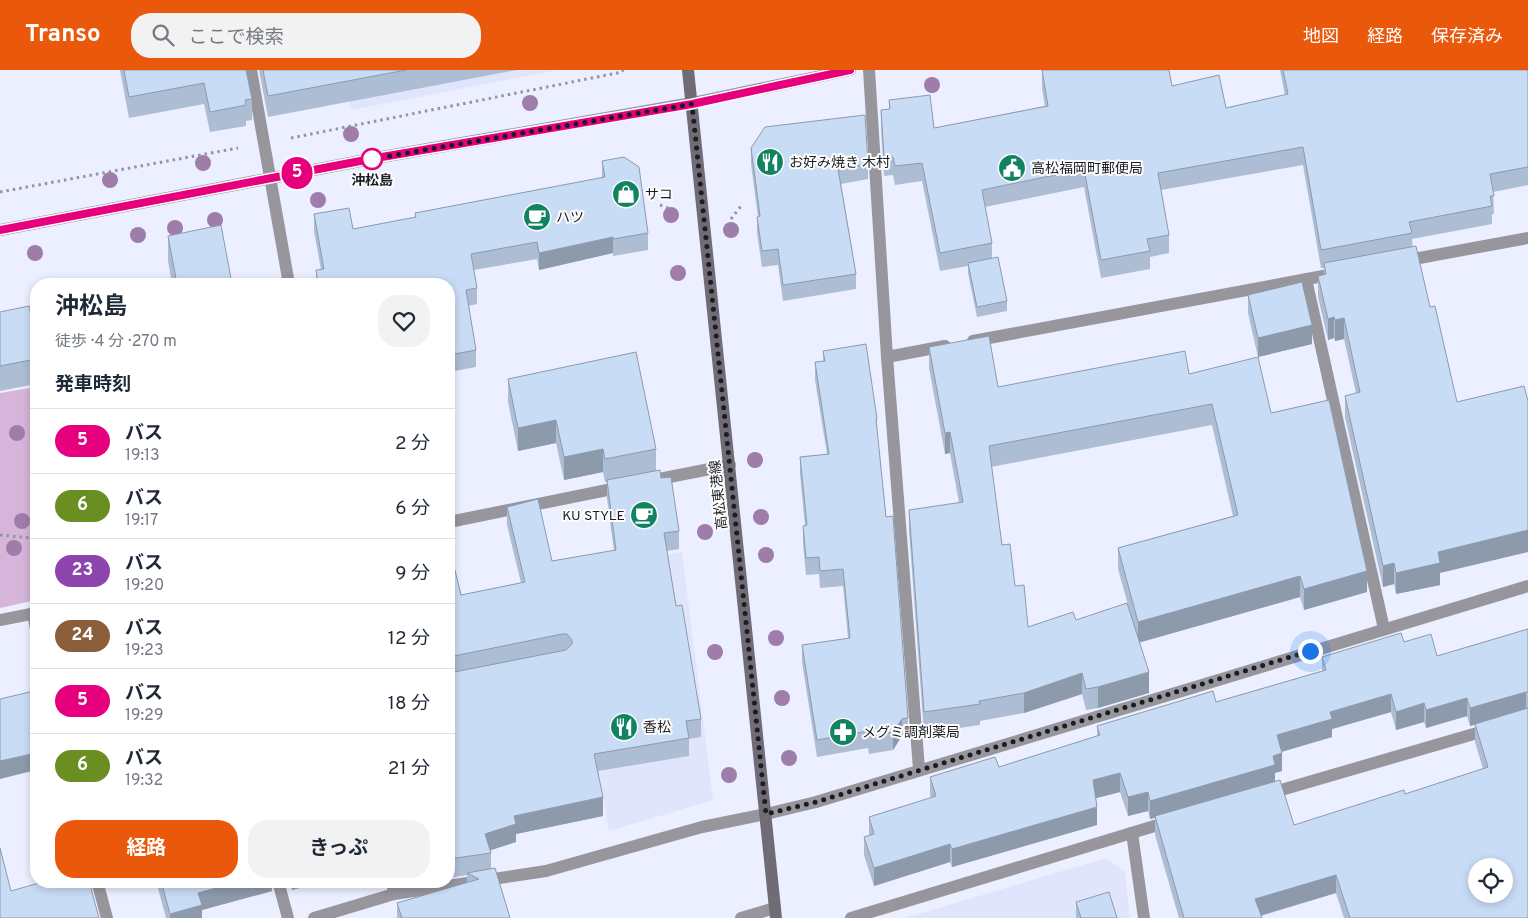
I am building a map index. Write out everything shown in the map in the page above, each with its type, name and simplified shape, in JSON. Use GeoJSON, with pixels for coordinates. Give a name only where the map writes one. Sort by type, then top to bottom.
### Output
{"type":"FeatureCollection","features":[{"type":"Feature","properties":{"kind":"main road","name":"高松東港線"},"geometry":{"type":"LineString","coordinates":[[688,70],[776,913]]}},
{"type":"Feature","properties":{"kind":"street"},"geometry":{"type":"LineString","coordinates":[[251,70],[288,278]]}},
{"type":"Feature","properties":{"kind":"street"},"geometry":{"type":"LineString","coordinates":[[0,230],[270,178],[692,104],[850,70]]}},
{"type":"Feature","properties":{"kind":"street"},"geometry":{"type":"LineString","coordinates":[[869,70],[887,357],[919,769]]}},
{"type":"Feature","properties":{"kind":"street"},"geometry":{"type":"LineString","coordinates":[[1393,263],[1528,238]]}},
{"type":"Feature","properties":{"kind":"street"},"geometry":{"type":"LineString","coordinates":[[887,357],[1345,272]]}},
{"type":"Feature","properties":{"kind":"street"},"geometry":{"type":"LineString","coordinates":[[1306,280],[1384,629]]}},
{"type":"Feature","properties":{"kind":"street"},"geometry":{"type":"LineString","coordinates":[[455,521],[730,465]]}},
{"type":"Feature","properties":{"kind":"street"},"geometry":{"type":"LineString","coordinates":[[455,880],[546,870],[702,827],[816,802],[919,769],[1528,586]]}},
{"type":"Feature","properties":{"kind":"street"},"geometry":{"type":"LineString","coordinates":[[0,620],[30,614]]}},
{"type":"Feature","properties":{"kind":"street"},"geometry":{"type":"LineString","coordinates":[[1255,797],[1500,726]]}},
{"type":"Feature","properties":{"kind":"street"},"geometry":{"type":"LineString","coordinates":[[850,918],[1180,819]]}},
{"type":"Feature","properties":{"kind":"street"},"geometry":{"type":"LineString","coordinates":[[1132,833],[1144,918]]}},
{"type":"Feature","properties":{"kind":"street"},"geometry":{"type":"LineString","coordinates":[[99,888],[107,918]]}},
{"type":"Feature","properties":{"kind":"street"},"geometry":{"type":"LineString","coordinates":[[280,888],[288,918]]}},
{"type":"Feature","properties":{"kind":"street"},"geometry":{"type":"LineString","coordinates":[[314,918],[390,888]]}},
{"type":"Feature","properties":{"kind":"street"},"geometry":{"type":"LineString","coordinates":[[741,918],[776,913]]}},
{"type":"Feature","properties":{"kind":"path"},"geometry":{"type":"LineString","coordinates":[[0,192],[264,143],[622,72],[623,70]]}},
{"type":"Feature","properties":{"kind":"path"},"geometry":{"type":"LineString","coordinates":[[0,535],[30,538]]}},
{"type":"Feature","properties":{"kind":"shaded area"},"geometry":{"type":"Polygon","coordinates":[[[343,70],[558,70],[351,110],[343,70]]]}},
{"type":"Feature","properties":{"kind":"shaded area"},"geometry":{"type":"Polygon","coordinates":[[[30,388],[30,601],[0,608],[0,393],[30,388]]]}},
{"type":"Feature","properties":{"kind":"shaded area"},"geometry":{"type":"Polygon","coordinates":[[[682,552],[713,800],[609,831],[565,572],[682,552]]]}},
{"type":"Feature","properties":{"kind":"shaded area"},"geometry":{"type":"Polygon","coordinates":[[[1106,858],[1125,872],[1130,918],[905,918],[1106,858]]]}},
{"type":"Feature","properties":{"kind":"building"},"geometry":{"type":"Polygon","coordinates":[[[124,70],[246,70],[252,99],[245,100],[246,105],[210,112],[204,83],[129,97],[124,70]]]}},
{"type":"Feature","properties":{"kind":"building"},"geometry":{"type":"Polygon","coordinates":[[[263,70],[406,70],[268,96],[263,70]]]}},
{"type":"Feature","properties":{"kind":"building"},"geometry":{"type":"Polygon","coordinates":[[[1042,70],[1169,70],[1172,86],[1219,75],[1226,108],[1288,94],[1283,70],[1528,70],[1528,167],[1490,174],[1494,196],[1490,196],[1492,206],[1409,222],[1412,233],[1321,250],[1303,147],[1158,173],[1169,235],[1147,239],[1150,251],[1101,260],[1084,169],[982,190],[992,243],[940,253],[922,163],[895,166],[893,157],[884,158],[881,110],[890,109],[889,100],[930,95],[934,128],[1048,106],[1042,70]]]}},
{"type":"Feature","properties":{"kind":"building"},"geometry":{"type":"Polygon","coordinates":[[[865,115],[868,164],[838,169],[856,274],[783,285],[778,249],[762,251],[757,217],[760,216],[751,148],[765,127],[865,115]]]}},
{"type":"Feature","properties":{"kind":"building"},"geometry":{"type":"Polygon","coordinates":[[[624,157],[639,167],[648,233],[613,239],[613,237],[539,253],[537,242],[471,254],[477,288],[466,290],[476,350],[455,354],[455,278],[317,278],[316,270],[324,269],[314,214],[349,208],[353,229],[416,217],[415,213],[605,177],[602,161],[624,157]]]}},
{"type":"Feature","properties":{"kind":"building"},"geometry":{"type":"Polygon","coordinates":[[[221,225],[231,278],[176,278],[168,236],[221,225]]]}},
{"type":"Feature","properties":{"kind":"building"},"geometry":{"type":"Polygon","coordinates":[[[1416,246],[1430,307],[1435,306],[1457,402],[1524,386],[1528,401],[1528,530],[1438,552],[1440,563],[1396,573],[1394,563],[1383,566],[1345,396],[1360,392],[1344,318],[1335,320],[1334,317],[1328,319],[1318,276],[1326,274],[1324,263],[1416,246]]]}},
{"type":"Feature","properties":{"kind":"building"},"geometry":{"type":"Polygon","coordinates":[[[998,257],[1007,301],[977,307],[968,263],[998,257]]]}},
{"type":"Feature","properties":{"kind":"building"},"geometry":{"type":"Polygon","coordinates":[[[1302,282],[1312,325],[1258,338],[1248,295],[1302,282]]]}},
{"type":"Feature","properties":{"kind":"building"},"geometry":{"type":"Polygon","coordinates":[[[29,306],[30,360],[0,366],[0,312],[29,306]]]}},
{"type":"Feature","properties":{"kind":"building"},"geometry":{"type":"Polygon","coordinates":[[[989,336],[998,387],[1185,351],[1189,374],[1258,357],[1271,413],[1329,400],[1367,571],[1304,589],[1300,576],[1138,622],[1118,548],[1238,515],[1212,404],[989,446],[1002,545],[1010,544],[1015,586],[1024,585],[1028,627],[1073,612],[1076,620],[1127,603],[1149,672],[1086,689],[1082,673],[1024,693],[979,701],[980,704],[924,712],[909,510],[963,502],[950,432],[945,433],[929,347],[989,336]]]}},
{"type":"Feature","properties":{"kind":"building"},"geometry":{"type":"Polygon","coordinates":[[[866,344],[877,419],[886,517],[893,516],[908,718],[902,719],[893,732],[869,737],[868,731],[817,740],[802,645],[850,638],[843,569],[820,571],[819,557],[806,558],[803,526],[807,525],[800,457],[829,454],[815,362],[825,361],[823,351],[866,344]]]}},
{"type":"Feature","properties":{"kind":"building"},"geometry":{"type":"Polygon","coordinates":[[[636,352],[656,449],[605,459],[603,449],[564,457],[556,420],[518,428],[508,379],[636,352]]]}},
{"type":"Feature","properties":{"kind":"building"},"geometry":{"type":"Polygon","coordinates":[[[660,470],[661,478],[671,477],[679,531],[664,533],[676,606],[682,605],[701,719],[686,721],[689,738],[594,754],[603,797],[514,816],[516,824],[485,834],[491,853],[455,858],[455,672],[566,650],[572,644],[572,640],[567,634],[562,634],[455,656],[455,570],[461,595],[525,582],[507,507],[538,499],[552,561],[616,550],[607,480],[660,470]]]}},
{"type":"Feature","properties":{"kind":"building"},"geometry":{"type":"Polygon","coordinates":[[[1528,629],[1528,692],[1470,708],[1467,698],[1426,710],[1424,703],[1396,712],[1391,694],[1330,712],[1332,719],[1277,735],[1282,753],[1273,756],[1275,765],[1150,801],[1148,792],[1128,797],[1120,773],[1093,780],[1097,807],[952,849],[950,844],[874,868],[864,837],[874,834],[869,817],[936,796],[930,777],[995,757],[999,767],[1100,735],[1097,726],[1213,691],[1216,702],[1326,670],[1322,657],[1401,633],[1404,642],[1431,634],[1437,656],[1528,629]]]}},
{"type":"Feature","properties":{"kind":"building"},"geometry":{"type":"Polygon","coordinates":[[[30,692],[30,754],[0,761],[0,699],[30,692]]]}},
{"type":"Feature","properties":{"kind":"building"},"geometry":{"type":"Polygon","coordinates":[[[1528,708],[1528,918],[1350,918],[1336,875],[1255,899],[1262,918],[1184,918],[1155,816],[1280,780],[1294,825],[1404,790],[1405,794],[1488,767],[1475,724],[1528,708]]]}},
{"type":"Feature","properties":{"kind":"building"},"geometry":{"type":"Polygon","coordinates":[[[0,848],[11,891],[30,886],[30,888],[91,888],[99,918],[0,918],[0,848]]]}},
{"type":"Feature","properties":{"kind":"building"},"geometry":{"type":"Polygon","coordinates":[[[495,868],[510,918],[402,918],[397,903],[448,888],[455,888],[455,886],[479,879],[467,873],[495,868]]]}},
{"type":"Feature","properties":{"kind":"building"},"geometry":{"type":"Polygon","coordinates":[[[163,888],[216,888],[198,893],[202,905],[170,914],[163,888]]]}},
{"type":"Feature","properties":{"kind":"building"},"geometry":{"type":"Polygon","coordinates":[[[1109,892],[1117,918],[1081,918],[1076,902],[1109,892]]]}},
{"type":"Feature","properties":{"kind":"bus line","name":"5"},"geometry":{"type":"LineString","coordinates":[[0,230],[376,158],[692,104],[850,70]]}},
{"type":"Feature","properties":{"kind":"place","name":"沖松島"},"geometry":{"type":"Point","coordinates":[372,159]}},
{"type":"Feature","properties":{"kind":"place","name":"お好み焼き 木村"},"geometry":{"type":"Point","coordinates":[770,162]}},
{"type":"Feature","properties":{"kind":"place","name":"高松福岡町郵便局"},"geometry":{"type":"Point","coordinates":[1012,168]}},
{"type":"Feature","properties":{"kind":"place","name":"サコ"},"geometry":{"type":"Point","coordinates":[626,194]}},
{"type":"Feature","properties":{"kind":"place","name":"ハツ"},"geometry":{"type":"Point","coordinates":[537,217]}},
{"type":"Feature","properties":{"kind":"place","name":"KU STYLE"},"geometry":{"type":"Point","coordinates":[644,515]}},
{"type":"Feature","properties":{"kind":"place","name":"香松"},"geometry":{"type":"Point","coordinates":[624,727]}},
{"type":"Feature","properties":{"kind":"place","name":"メグミ調剤薬局"},"geometry":{"type":"Point","coordinates":[843,732]}},
{"type":"Feature","properties":{"kind":"route"},"geometry":{"type":"LineString","coordinates":[[372,159],[692,104],[766,814],[816,802],[1310,651]]}}]}
